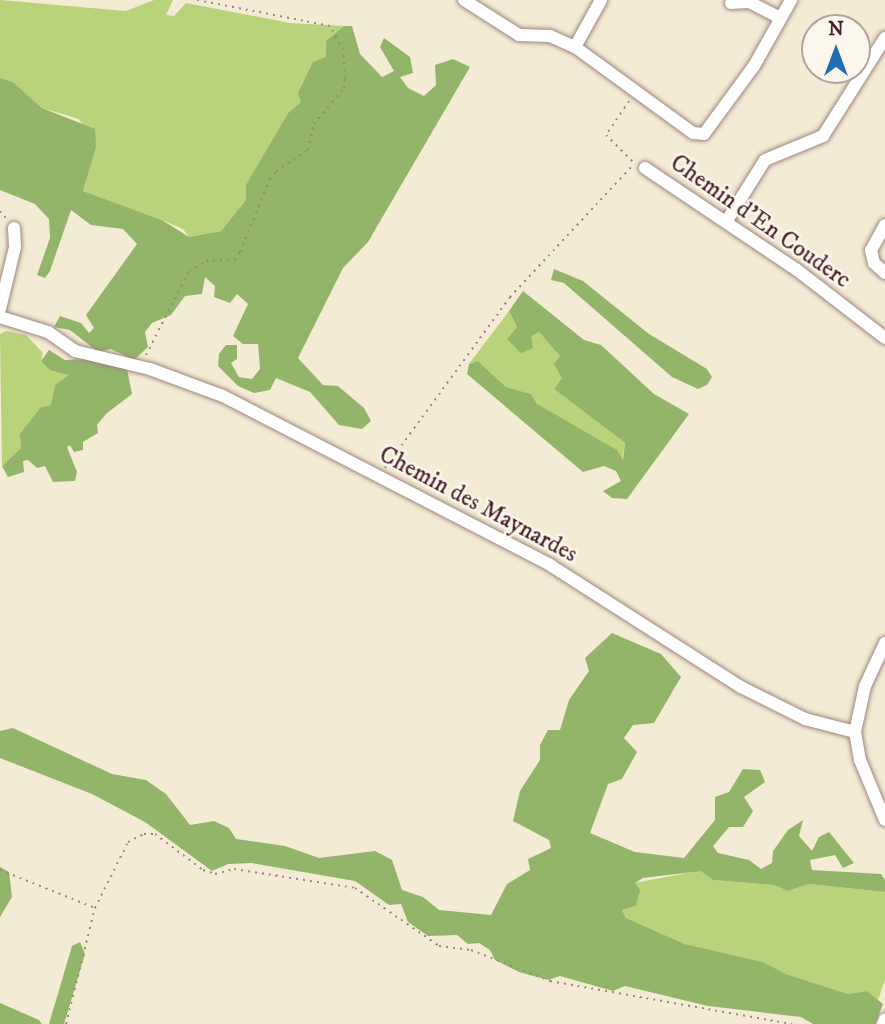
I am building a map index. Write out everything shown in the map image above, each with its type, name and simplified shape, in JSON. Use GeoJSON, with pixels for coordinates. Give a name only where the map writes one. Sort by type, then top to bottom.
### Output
{"type":"FeatureCollection","features":[{"type":"Feature","properties":{"kind":"street"},"geometry":{"type":"LineString","coordinates":[[464,0],[519,35],[550,36],[575,47],[692,133],[704,134],[754,66],[791,0]]}},
{"type":"Feature","properties":{"kind":"street"},"geometry":{"type":"LineString","coordinates":[[575,47],[601,0]]}},
{"type":"Feature","properties":{"kind":"street"},"geometry":{"type":"LineString","coordinates":[[731,3],[749,2],[780,18]]}},
{"type":"Feature","properties":{"kind":"street"},"geometry":{"type":"LineString","coordinates":[[726,222],[765,160],[823,136],[885,38]]}},
{"type":"Feature","properties":{"kind":"street","name":"Chemin d'En Couderc"},"geometry":{"type":"LineString","coordinates":[[639,165],[726,222],[885,338]]}},
{"type":"Feature","properties":{"kind":"street"},"geometry":{"type":"LineString","coordinates":[[885,225],[871,250],[874,263],[885,273]]}},
{"type":"Feature","properties":{"kind":"street"},"geometry":{"type":"LineString","coordinates":[[0,309],[15,247],[14,228]]}},
{"type":"Feature","properties":{"kind":"street","name":"Chemin des Maynardes"},"geometry":{"type":"LineString","coordinates":[[0,317],[48,332],[64,346],[139,367],[223,396],[550,565],[741,687],[805,719],[856,732]]}},
{"type":"Feature","properties":{"kind":"street"},"geometry":{"type":"LineString","coordinates":[[885,643],[865,686],[856,732],[860,760],[885,820]]}},
{"type":"Feature","properties":{"kind":"path"},"geometry":{"type":"LineString","coordinates":[[139,367],[189,271],[206,261],[235,260],[275,171],[309,150],[314,124],[344,88],[343,50],[330,26],[198,0]]}},
{"type":"Feature","properties":{"kind":"path"},"geometry":{"type":"LineString","coordinates":[[381,476],[393,453],[510,297],[639,165],[606,135],[636,90]]}},
{"type":"Feature","properties":{"kind":"path"},"geometry":{"type":"LineString","coordinates":[[66,1024],[95,908],[128,842],[155,834],[203,870],[215,874],[234,869],[355,888],[439,946],[471,950],[550,981],[792,1024]]}},
{"type":"Feature","properties":{"kind":"path"},"geometry":{"type":"LineString","coordinates":[[0,870],[95,908]]}},
{"type":"Feature","properties":{"kind":"green space"},"geometry":{"type":"Polygon","coordinates":[[[0,0],[126,11],[154,0],[173,0],[166,15],[174,16],[186,3],[290,23],[344,26],[326,41],[326,57],[301,102],[288,113],[247,184],[246,200],[221,231],[189,237],[183,229],[83,191],[96,148],[79,119],[42,108],[13,82],[0,78],[0,0]]]}},
{"type":"Feature","properties":{"kind":"green space"},"geometry":{"type":"Polygon","coordinates":[[[344,26],[352,26],[360,54],[382,77],[394,71],[380,47],[384,38],[410,57],[413,73],[400,77],[408,88],[424,96],[436,85],[435,65],[453,59],[470,67],[368,242],[343,268],[298,358],[323,385],[338,386],[364,408],[371,421],[362,429],[339,425],[310,392],[276,378],[270,390],[254,393],[238,386],[218,366],[219,354],[226,345],[237,345],[237,359],[231,363],[239,377],[252,379],[260,369],[258,344],[243,344],[233,336],[248,304],[237,294],[230,303],[214,297],[215,286],[205,277],[202,294],[185,296],[171,315],[152,323],[145,332],[148,347],[134,360],[111,349],[98,352],[70,330],[54,327],[60,316],[81,323],[89,333],[94,328],[86,315],[137,244],[123,229],[91,225],[71,210],[50,271],[45,278],[37,275],[50,238],[49,219],[35,204],[0,190],[0,78],[13,82],[42,108],[95,129],[96,148],[83,191],[162,220],[189,237],[221,231],[246,200],[246,185],[288,113],[301,102],[298,93],[313,62],[326,57],[326,41],[344,26]]]}},
{"type":"Feature","properties":{"kind":"green space"},"geometry":{"type":"Polygon","coordinates":[[[554,269],[583,281],[649,334],[707,369],[712,377],[707,385],[698,389],[672,377],[564,283],[551,280],[554,269]]]}},
{"type":"Feature","properties":{"kind":"green space"},"geometry":{"type":"Polygon","coordinates":[[[523,291],[584,340],[601,345],[654,394],[689,414],[627,499],[612,498],[603,491],[621,481],[616,471],[604,466],[583,472],[467,374],[469,364],[478,361],[506,387],[531,394],[537,404],[617,450],[623,460],[625,443],[554,389],[562,378],[554,364],[560,356],[539,332],[531,336],[533,348],[521,353],[507,339],[517,327],[509,311],[523,291]]]}},
{"type":"Feature","properties":{"kind":"green space"},"geometry":{"type":"Polygon","coordinates":[[[509,311],[517,327],[507,339],[538,331],[561,356],[562,378],[554,389],[625,443],[622,461],[537,404],[531,394],[506,387],[478,361],[469,364],[509,311]]]}},
{"type":"Feature","properties":{"kind":"green space"},"geometry":{"type":"Polygon","coordinates":[[[6,331],[26,335],[43,353],[41,361],[69,374],[51,405],[41,407],[21,448],[2,466],[0,334],[6,331]]]}},
{"type":"Feature","properties":{"kind":"green space"},"geometry":{"type":"Polygon","coordinates":[[[49,350],[65,360],[88,359],[127,369],[132,394],[107,413],[97,425],[98,433],[83,442],[83,450],[74,452],[70,445],[67,447],[77,472],[75,481],[53,482],[45,466],[37,468],[28,460],[23,461],[24,472],[8,477],[2,466],[21,448],[20,434],[41,407],[51,405],[55,385],[69,375],[50,370],[41,361],[49,350]]]}},
{"type":"Feature","properties":{"kind":"green space"},"geometry":{"type":"Polygon","coordinates":[[[612,633],[661,654],[681,677],[654,723],[633,725],[624,738],[637,752],[622,779],[608,784],[590,833],[635,852],[684,858],[715,820],[715,797],[729,792],[743,769],[760,770],[765,782],[744,797],[753,811],[743,827],[729,827],[713,846],[718,853],[749,860],[761,869],[772,863],[773,851],[788,830],[803,820],[799,836],[812,851],[819,837],[829,832],[854,863],[843,868],[835,855],[810,860],[812,870],[881,874],[885,880],[885,892],[809,884],[788,891],[774,885],[713,880],[701,871],[643,878],[635,883],[640,890],[636,906],[622,910],[626,918],[685,944],[763,962],[786,974],[848,994],[867,991],[883,1004],[875,1024],[813,1024],[801,1017],[708,1006],[625,986],[613,991],[560,976],[548,980],[519,972],[495,960],[490,950],[479,943],[468,944],[457,935],[428,936],[408,922],[401,904],[389,905],[355,881],[251,863],[228,864],[212,871],[145,822],[92,794],[0,758],[0,731],[13,728],[112,774],[146,780],[166,794],[190,825],[214,821],[229,828],[236,839],[285,846],[319,858],[375,851],[392,860],[402,890],[423,897],[439,910],[491,915],[507,884],[530,870],[528,859],[551,848],[549,840],[513,821],[520,791],[540,760],[540,745],[548,730],[560,730],[569,700],[589,671],[585,658],[612,633]]]}},
{"type":"Feature","properties":{"kind":"green space"},"geometry":{"type":"Polygon","coordinates":[[[0,867],[9,872],[12,897],[0,917],[0,867]]]}},
{"type":"Feature","properties":{"kind":"green space"},"geometry":{"type":"Polygon","coordinates":[[[702,870],[713,880],[774,885],[788,891],[809,884],[885,892],[885,980],[878,1000],[867,991],[848,994],[786,974],[763,962],[685,944],[626,918],[622,910],[636,906],[635,883],[702,870]]]}},
{"type":"Feature","properties":{"kind":"green space"},"geometry":{"type":"Polygon","coordinates":[[[80,942],[85,954],[64,1024],[49,1024],[72,946],[80,942]]]}},
{"type":"Feature","properties":{"kind":"green space"},"geometry":{"type":"Polygon","coordinates":[[[0,1003],[39,1020],[42,1024],[0,1024],[0,1003]]]}}]}
